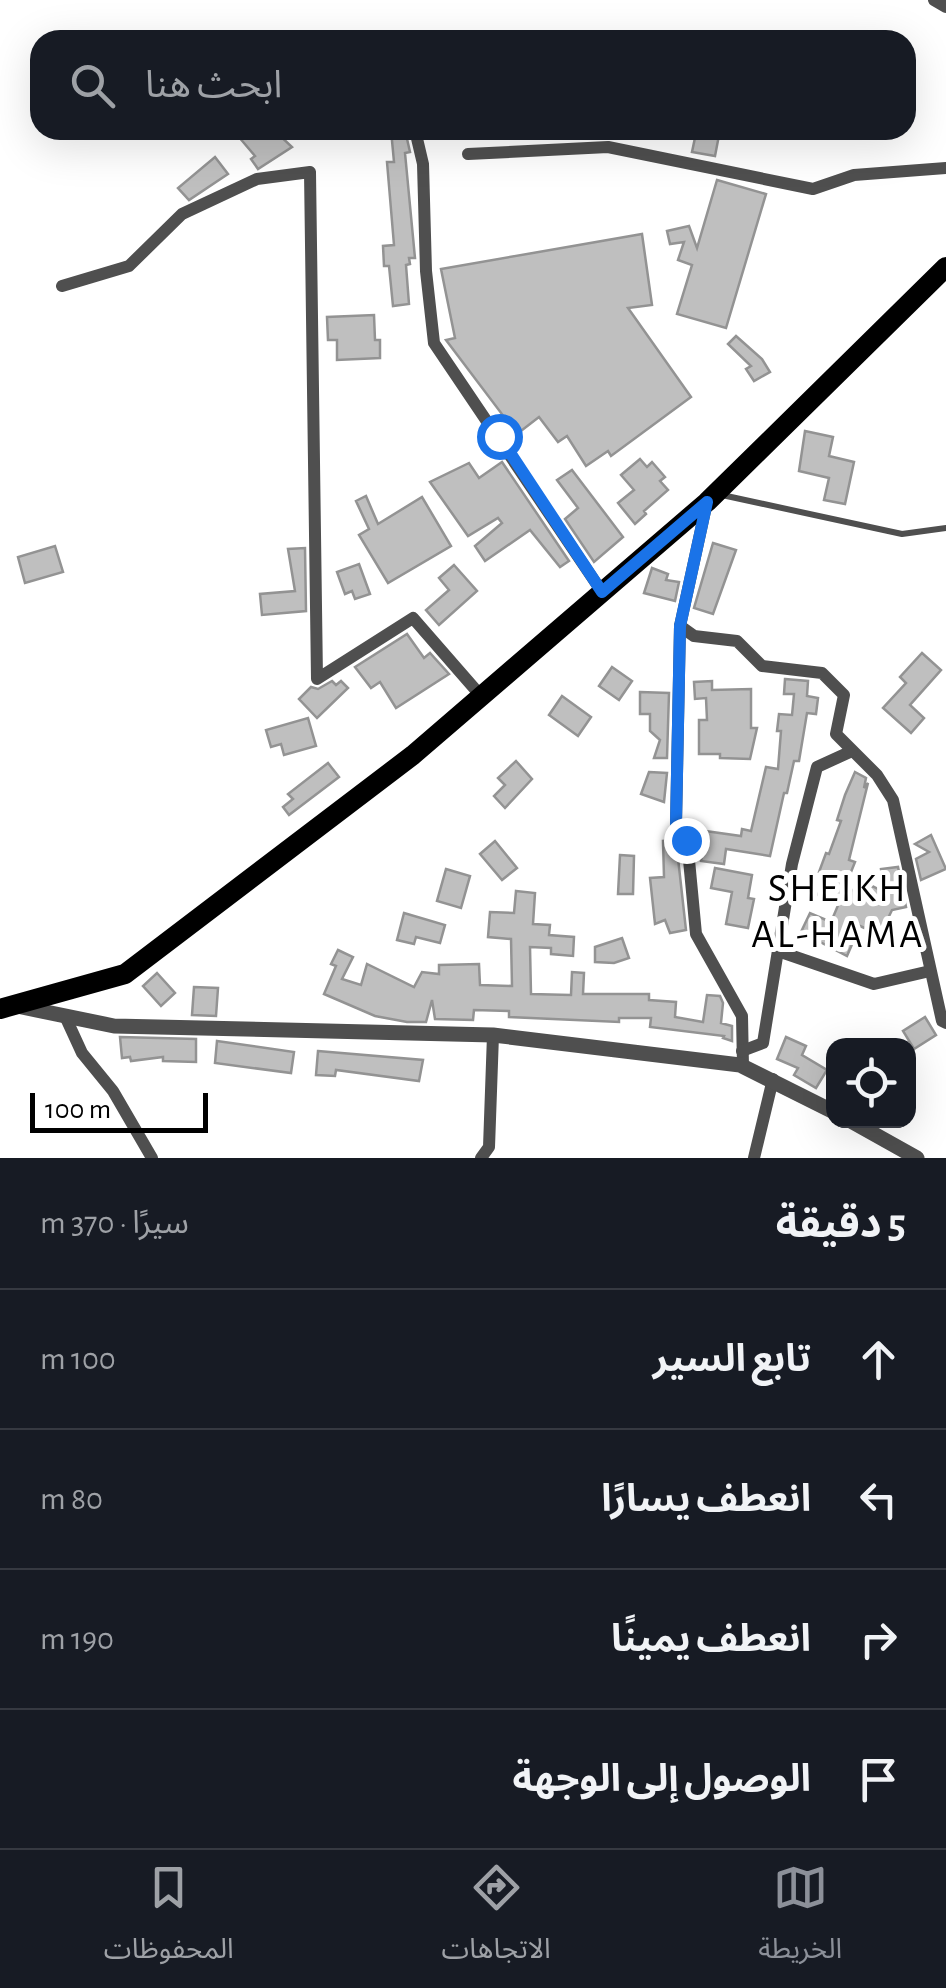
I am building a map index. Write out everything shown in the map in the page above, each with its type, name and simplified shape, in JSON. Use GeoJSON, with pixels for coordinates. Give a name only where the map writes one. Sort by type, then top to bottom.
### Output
{"type":"FeatureCollection","features":[{"type":"Feature","properties":{"kind":"main road"},"geometry":{"type":"LineString","coordinates":[[6,1007],[125,974],[412,756],[712,498],[946,267]]}},
{"type":"Feature","properties":{"kind":"street"},"geometry":{"type":"LineString","coordinates":[[934,0],[946,7]]}},
{"type":"Feature","properties":{"kind":"street"},"geometry":{"type":"LineString","coordinates":[[417,140],[434,343],[602,592]]}},
{"type":"Feature","properties":{"kind":"street"},"geometry":{"type":"LineString","coordinates":[[468,154],[608,147],[813,189],[854,175],[946,168]]}},
{"type":"Feature","properties":{"kind":"street"},"geometry":{"type":"LineString","coordinates":[[62,286],[129,266],[182,214],[257,179],[310,172],[316,678],[413,618],[482,696]]}},
{"type":"Feature","properties":{"kind":"street"},"geometry":{"type":"LineString","coordinates":[[712,498],[680,626],[676,824],[686,840],[696,934],[742,1016],[742,1058]]}},
{"type":"Feature","properties":{"kind":"street"},"geometry":{"type":"LineString","coordinates":[[680,626],[694,636],[738,641],[762,666],[822,673],[844,696],[836,734],[877,775],[894,800],[930,971],[946,1024]]}},
{"type":"Feature","properties":{"kind":"street"},"geometry":{"type":"LineString","coordinates":[[742,1058],[762,1044],[792,864],[816,767],[852,751]]}},
{"type":"Feature","properties":{"kind":"street"},"geometry":{"type":"LineString","coordinates":[[778,950],[874,984],[930,971]]}},
{"type":"Feature","properties":{"kind":"street"},"geometry":{"type":"LineString","coordinates":[[6,1007],[114,1026],[493,1035],[742,1058],[826,1108]]}},
{"type":"Feature","properties":{"kind":"street"},"geometry":{"type":"LineString","coordinates":[[65,1016],[82,1053],[113,1091],[152,1158]]}},
{"type":"Feature","properties":{"kind":"street"},"geometry":{"type":"LineString","coordinates":[[480,1158],[489,1147],[493,1035]]}},
{"type":"Feature","properties":{"kind":"street"},"geometry":{"type":"LineString","coordinates":[[754,1158],[773,1079]]}},
{"type":"Feature","properties":{"kind":"street"},"geometry":{"type":"LineString","coordinates":[[863,1128],[917,1158]]}},
{"type":"Feature","properties":{"kind":"lane"},"geometry":{"type":"LineString","coordinates":[[712,498],[902,534],[946,528]]}},
{"type":"Feature","properties":{"kind":"building"},"geometry":{"type":"Polygon","coordinates":[[[241,140],[285,140],[292,147],[258,169],[251,159],[255,156],[241,140]]]}},
{"type":"Feature","properties":{"kind":"building"},"geometry":{"type":"Polygon","coordinates":[[[392,140],[407,140],[410,152],[405,153],[415,258],[409,258],[410,264],[406,265],[409,304],[393,306],[383,246],[394,245],[387,162],[394,162],[392,140]]]}},
{"type":"Feature","properties":{"kind":"building"},"geometry":{"type":"Polygon","coordinates":[[[695,140],[718,140],[715,156],[692,152],[695,140]]]}},
{"type":"Feature","properties":{"kind":"building"},"geometry":{"type":"Polygon","coordinates":[[[215,157],[228,174],[189,200],[178,188],[215,157]]]}},
{"type":"Feature","properties":{"kind":"building"},"geometry":{"type":"Polygon","coordinates":[[[717,180],[766,194],[726,328],[677,314],[692,265],[678,260],[684,242],[670,244],[667,231],[689,226],[697,248],[717,180]]]}},
{"type":"Feature","properties":{"kind":"building"},"geometry":{"type":"Polygon","coordinates":[[[642,234],[652,305],[628,308],[691,397],[611,456],[608,451],[586,466],[567,436],[558,442],[539,417],[517,434],[446,340],[455,338],[441,269],[642,234]]]}},
{"type":"Feature","properties":{"kind":"building"},"geometry":{"type":"Polygon","coordinates":[[[374,315],[380,358],[337,360],[337,340],[328,340],[327,317],[374,315]]]}},
{"type":"Feature","properties":{"kind":"building"},"geometry":{"type":"Polygon","coordinates":[[[736,336],[762,359],[770,372],[754,381],[746,369],[751,366],[728,344],[736,336]]]}},
{"type":"Feature","properties":{"kind":"building"},"geometry":{"type":"Polygon","coordinates":[[[805,431],[833,437],[829,456],[854,462],[845,504],[824,500],[829,478],[799,471],[805,431]]]}},
{"type":"Feature","properties":{"kind":"building"},"geometry":{"type":"Polygon","coordinates":[[[640,459],[647,467],[652,462],[665,477],[660,481],[668,490],[635,524],[618,503],[634,490],[621,475],[640,459]]]}},
{"type":"Feature","properties":{"kind":"building"},"geometry":{"type":"Polygon","coordinates":[[[502,462],[569,561],[560,567],[530,530],[485,561],[475,546],[502,523],[498,518],[468,536],[430,482],[469,463],[479,478],[502,462]]]}},
{"type":"Feature","properties":{"kind":"building"},"geometry":{"type":"Polygon","coordinates":[[[572,470],[623,537],[594,562],[565,519],[578,508],[557,480],[572,470]]]}},
{"type":"Feature","properties":{"kind":"building"},"geometry":{"type":"Polygon","coordinates":[[[366,496],[378,524],[422,497],[451,546],[388,583],[359,535],[369,529],[356,501],[366,496]]]}},
{"type":"Feature","properties":{"kind":"building"},"geometry":{"type":"Polygon","coordinates":[[[713,543],[736,550],[713,614],[694,608],[713,543]]]}},
{"type":"Feature","properties":{"kind":"building"},"geometry":{"type":"Polygon","coordinates":[[[55,546],[63,572],[25,583],[18,557],[55,546]]]}},
{"type":"Feature","properties":{"kind":"building"},"geometry":{"type":"Polygon","coordinates":[[[305,548],[306,611],[262,615],[260,594],[295,591],[288,549],[305,548]]]}},
{"type":"Feature","properties":{"kind":"building"},"geometry":{"type":"Polygon","coordinates":[[[359,564],[370,594],[355,599],[352,591],[345,594],[337,572],[359,564]]]}},
{"type":"Feature","properties":{"kind":"building"},"geometry":{"type":"Polygon","coordinates":[[[454,565],[477,591],[439,625],[426,610],[449,590],[439,578],[454,565]]]}},
{"type":"Feature","properties":{"kind":"building"},"geometry":{"type":"Polygon","coordinates":[[[652,568],[668,574],[666,580],[679,582],[675,601],[644,593],[652,568]]]}},
{"type":"Feature","properties":{"kind":"building"},"geometry":{"type":"Polygon","coordinates":[[[407,634],[424,658],[430,653],[449,674],[396,708],[380,682],[371,688],[355,667],[407,634]]]}},
{"type":"Feature","properties":{"kind":"building"},"geometry":{"type":"Polygon","coordinates":[[[922,653],[941,670],[910,705],[924,718],[911,733],[883,708],[906,683],[900,677],[922,653]]]}},
{"type":"Feature","properties":{"kind":"building"},"geometry":{"type":"Polygon","coordinates":[[[612,667],[632,681],[619,700],[599,686],[612,667]]]}},
{"type":"Feature","properties":{"kind":"building"},"geometry":{"type":"Polygon","coordinates":[[[785,679],[808,681],[807,696],[818,698],[816,714],[807,713],[799,761],[794,761],[784,793],[770,856],[726,849],[724,864],[701,861],[705,831],[741,836],[742,829],[751,831],[766,767],[778,769],[779,714],[792,715],[794,694],[784,694],[785,679]]]}},
{"type":"Feature","properties":{"kind":"building"},"geometry":{"type":"Polygon","coordinates":[[[332,681],[336,685],[341,681],[348,688],[317,718],[299,699],[311,687],[318,689],[332,681]]]}},
{"type":"Feature","properties":{"kind":"building"},"geometry":{"type":"Polygon","coordinates":[[[712,681],[712,690],[751,689],[751,728],[757,728],[750,759],[699,754],[699,720],[707,720],[706,698],[695,699],[694,682],[712,681]]]}},
{"type":"Feature","properties":{"kind":"building"},"geometry":{"type":"Polygon","coordinates":[[[640,692],[669,693],[667,758],[654,758],[660,740],[650,731],[650,714],[640,714],[640,692]]]}},
{"type":"Feature","properties":{"kind":"building"},"geometry":{"type":"Polygon","coordinates":[[[562,696],[591,717],[578,736],[549,715],[562,696]]]}},
{"type":"Feature","properties":{"kind":"building"},"geometry":{"type":"Polygon","coordinates":[[[308,718],[316,746],[284,755],[281,744],[271,747],[266,730],[308,718]]]}},
{"type":"Feature","properties":{"kind":"building"},"geometry":{"type":"Polygon","coordinates":[[[516,761],[532,779],[505,808],[494,796],[505,785],[498,778],[516,761]]]}},
{"type":"Feature","properties":{"kind":"building"},"geometry":{"type":"Polygon","coordinates":[[[328,763],[339,777],[289,815],[283,807],[293,799],[288,794],[328,763]]]}},
{"type":"Feature","properties":{"kind":"building"},"geometry":{"type":"Polygon","coordinates":[[[649,772],[667,773],[664,802],[641,794],[649,772]]]}},
{"type":"Feature","properties":{"kind":"building"},"geometry":{"type":"Polygon","coordinates":[[[855,772],[866,778],[864,788],[868,783],[849,860],[855,862],[845,887],[866,896],[872,886],[884,892],[881,869],[898,867],[906,907],[892,910],[880,935],[860,926],[847,956],[801,932],[810,913],[831,922],[839,903],[818,895],[826,875],[819,872],[841,821],[837,820],[855,772]]]}},
{"type":"Feature","properties":{"kind":"building"},"geometry":{"type":"Polygon","coordinates":[[[931,835],[946,869],[921,880],[916,859],[929,852],[915,844],[931,835]]]}},
{"type":"Feature","properties":{"kind":"building"},"geometry":{"type":"Polygon","coordinates":[[[676,840],[686,930],[670,933],[665,920],[655,924],[650,878],[664,877],[663,841],[676,840]]]}},
{"type":"Feature","properties":{"kind":"building"},"geometry":{"type":"Polygon","coordinates":[[[495,841],[517,868],[502,880],[480,854],[495,841]]]}},
{"type":"Feature","properties":{"kind":"building"},"geometry":{"type":"Polygon","coordinates":[[[620,855],[634,856],[633,894],[618,894],[620,855]]]}},
{"type":"Feature","properties":{"kind":"building"},"geometry":{"type":"Polygon","coordinates":[[[715,868],[752,875],[748,898],[754,899],[748,928],[726,924],[732,892],[711,888],[715,868]]]}},
{"type":"Feature","properties":{"kind":"building"},"geometry":{"type":"Polygon","coordinates":[[[446,869],[470,876],[461,908],[437,901],[446,869]]]}},
{"type":"Feature","properties":{"kind":"building"},"geometry":{"type":"Polygon","coordinates":[[[516,891],[535,893],[533,924],[550,925],[549,935],[574,937],[573,956],[551,954],[551,948],[530,947],[531,994],[571,995],[572,972],[584,973],[583,994],[649,994],[649,1000],[676,1002],[675,1017],[703,1022],[707,995],[720,996],[721,1023],[732,1026],[732,1041],[724,1036],[650,1027],[651,1018],[619,1018],[619,1022],[509,1017],[509,1011],[474,1010],[473,1020],[435,1019],[432,1000],[426,1022],[407,1022],[375,1016],[324,994],[338,950],[353,957],[342,979],[361,985],[367,964],[414,987],[422,972],[439,974],[439,965],[479,964],[480,985],[512,986],[511,939],[488,937],[490,912],[514,913],[516,891]]]}},
{"type":"Feature","properties":{"kind":"building"},"geometry":{"type":"Polygon","coordinates":[[[404,913],[445,925],[440,943],[416,937],[414,944],[397,940],[404,913]]]}},
{"type":"Feature","properties":{"kind":"building"},"geometry":{"type":"Polygon","coordinates":[[[622,938],[629,958],[614,963],[595,962],[595,947],[622,938]]]}},
{"type":"Feature","properties":{"kind":"building"},"geometry":{"type":"Polygon","coordinates":[[[157,973],[175,993],[161,1006],[143,986],[157,973]]]}},
{"type":"Feature","properties":{"kind":"building"},"geometry":{"type":"Polygon","coordinates":[[[194,987],[218,988],[216,1016],[192,1015],[194,987]]]}},
{"type":"Feature","properties":{"kind":"building"},"geometry":{"type":"Polygon","coordinates":[[[925,1017],[936,1035],[916,1048],[916,1038],[907,1038],[903,1031],[925,1017]]]}},
{"type":"Feature","properties":{"kind":"building"},"geometry":{"type":"Polygon","coordinates":[[[120,1037],[196,1039],[196,1062],[163,1061],[163,1057],[131,1061],[130,1057],[122,1058],[120,1037]]]}},
{"type":"Feature","properties":{"kind":"building"},"geometry":{"type":"Polygon","coordinates":[[[786,1037],[806,1046],[802,1055],[826,1072],[816,1088],[794,1075],[798,1068],[777,1059],[786,1037]]]}},
{"type":"Feature","properties":{"kind":"building"},"geometry":{"type":"Polygon","coordinates":[[[217,1041],[294,1052],[291,1073],[215,1063],[217,1041]]]}},
{"type":"Feature","properties":{"kind":"building"},"geometry":{"type":"Polygon","coordinates":[[[318,1051],[423,1060],[419,1081],[336,1070],[335,1076],[316,1075],[318,1051]]]}},
{"type":"Feature","properties":{"kind":"district","name":"SHEIKH AL-HAMA"},"geometry":{"type":"Point","coordinates":[838,912]}},
{"type":"Feature","properties":{"kind":"route"},"geometry":{"type":"LineString","coordinates":[[499,436],[602,592],[707,502],[680,626],[676,824],[686,840]]}}]}
